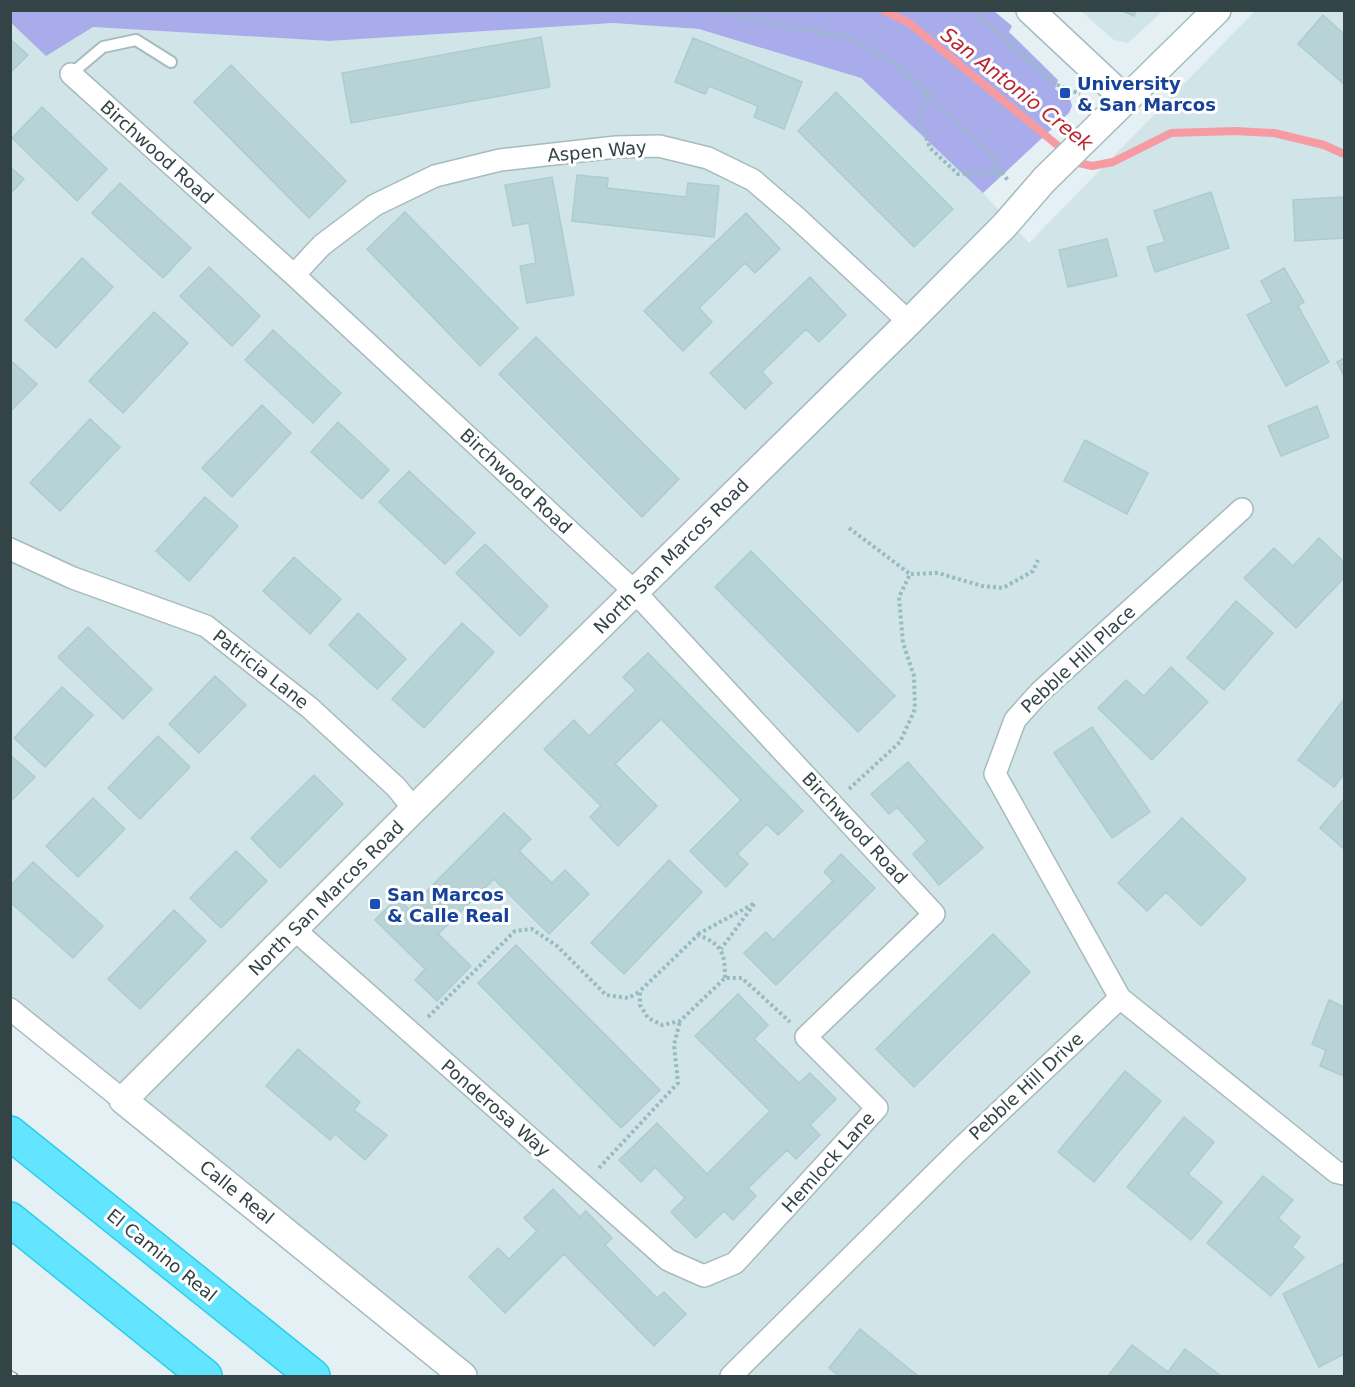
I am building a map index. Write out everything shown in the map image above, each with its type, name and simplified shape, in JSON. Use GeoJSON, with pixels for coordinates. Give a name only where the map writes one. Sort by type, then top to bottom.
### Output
{"type":"FeatureCollection","features":[{"type":"Feature","properties":{"kind":"highway","name":"El Camino Real"},"geometry":{"type":"LineString","coordinates":[[10,1133],[313,1377]]}},
{"type":"Feature","properties":{"kind":"highway"},"geometry":{"type":"LineString","coordinates":[[10,1219],[205,1377]]}},
{"type":"Feature","properties":{"kind":"street"},"geometry":{"type":"LineString","coordinates":[[1030,10],[1126,100]]}},
{"type":"Feature","properties":{"kind":"street","name":"North San Marcos Road"},"geometry":{"type":"LineString","coordinates":[[123,1100],[414,809],[909,322],[1086,137],[1217,10]]}},
{"type":"Feature","properties":{"kind":"street","name":"Birchwood Road"},"geometry":{"type":"LineString","coordinates":[[71,74],[294,275],[634,592],[934,914],[806,1037]]}},
{"type":"Feature","properties":{"kind":"street","name":"Aspen Way"},"geometry":{"type":"LineString","coordinates":[[294,275],[322,245],[375,205],[435,176],[500,160],[616,147],[659,146],[708,158],[753,180],[909,322]]}},
{"type":"Feature","properties":{"kind":"street","name":"Pebble Hill Place"},"geometry":{"type":"LineString","coordinates":[[1120,998],[995,774],[1015,720],[1040,692],[1242,510]]}},
{"type":"Feature","properties":{"kind":"street","name":"Patricia Lane"},"geometry":{"type":"LineString","coordinates":[[10,549],[73,578],[206,626],[310,708],[396,787],[414,809]]}},
{"type":"Feature","properties":{"kind":"street","name":"Ponderosa Way"},"geometry":{"type":"LineString","coordinates":[[294,930],[668,1260],[704,1276]]}},
{"type":"Feature","properties":{"kind":"street"},"geometry":{"type":"LineString","coordinates":[[1120,998],[1336,1172],[1344,1174]]}},
{"type":"Feature","properties":{"kind":"street","name":"Pebble Hill Drive"},"geometry":{"type":"LineString","coordinates":[[733,1376],[958,1151],[1120,998]]}},
{"type":"Feature","properties":{"kind":"street","name":"Calle Real"},"geometry":{"type":"LineString","coordinates":[[10,1009],[463,1377]]}},
{"type":"Feature","properties":{"kind":"street","name":"Hemlock Lane"},"geometry":{"type":"LineString","coordinates":[[704,1276],[735,1263],[877,1108],[806,1037]]}},
{"type":"Feature","properties":{"kind":"lane"},"geometry":{"type":"LineString","coordinates":[[71,74],[103,47],[136,40],[171,62]]}},
{"type":"Feature","properties":{"kind":"path"},"geometry":{"type":"LineString","coordinates":[[716,10],[772,24],[848,37],[897,64],[990,155],[1026,202]]}},
{"type":"Feature","properties":{"kind":"path"},"geometry":{"type":"LineString","coordinates":[[971,10],[1055,84],[1080,94]]}},
{"type":"Feature","properties":{"kind":"path"},"geometry":{"type":"LineString","coordinates":[[927,92],[920,118],[930,148],[958,174],[1001,172]]}},
{"type":"Feature","properties":{"kind":"path"},"geometry":{"type":"LineString","coordinates":[[849,528],[910,574],[938,573],[982,586],[1003,588],[1033,571],[1038,560]]}},
{"type":"Feature","properties":{"kind":"path"},"geometry":{"type":"LineString","coordinates":[[833,804],[900,742],[915,709],[914,676],[903,642],[899,597],[910,574]]}},
{"type":"Feature","properties":{"kind":"path"},"geometry":{"type":"LineString","coordinates":[[412,1034],[515,931],[532,928],[557,946],[606,996],[628,998],[640,991],[698,935],[755,903],[721,949]]}},
{"type":"Feature","properties":{"kind":"path"},"geometry":{"type":"LineString","coordinates":[[698,935],[711,940],[721,949],[725,961],[725,978]]}},
{"type":"Feature","properties":{"kind":"path"},"geometry":{"type":"LineString","coordinates":[[583,1185],[678,1083],[674,1045],[680,1021],[725,978],[742,978],[806,1037]]}},
{"type":"Feature","properties":{"kind":"path"},"geometry":{"type":"LineString","coordinates":[[640,991],[640,1005],[648,1018],[662,1024],[680,1021]]}},
{"type":"Feature","properties":{"kind":"shaded area"},"geometry":{"type":"Polygon","coordinates":[[[10,11],[994,11],[1012,26],[1009,32],[1058,80],[1055,89],[1070,99],[1072,106],[1069,113],[983,193],[861,78],[699,29],[613,23],[329,41],[93,27],[46,56],[11,23],[10,11]]]}},
{"type":"Feature","properties":{"kind":"shaded area"},"geometry":{"type":"Polygon","coordinates":[[[1081,11],[1163,11],[1128,43],[1114,40],[1081,11]]]}},
{"type":"Feature","properties":{"kind":"shaded area"},"geometry":{"type":"Polygon","coordinates":[[[1255,11],[1344,11],[1344,1376],[477,1376],[11,1011],[10,23],[46,55],[93,27],[329,41],[613,23],[699,29],[861,78],[983,193],[1029,243],[1255,11]]]}},
{"type":"Feature","properties":{"kind":"building"},"geometry":{"type":"Polygon","coordinates":[[[1120,10],[1136,10],[1134,16],[1120,10]]]}},
{"type":"Feature","properties":{"kind":"building"},"geometry":{"type":"Polygon","coordinates":[[[1323,15],[1344,34],[1344,84],[1298,44],[1323,15]]]}},
{"type":"Feature","properties":{"kind":"building"},"geometry":{"type":"Polygon","coordinates":[[[541,37],[550,87],[351,123],[342,73],[541,37]]]}},
{"type":"Feature","properties":{"kind":"building"},"geometry":{"type":"Polygon","coordinates":[[[693,38],[802,82],[784,129],[754,117],[758,106],[709,86],[705,94],[675,82],[693,38]]]}},
{"type":"Feature","properties":{"kind":"building"},"geometry":{"type":"Polygon","coordinates":[[[10,39],[28,55],[10,73],[10,39]]]}},
{"type":"Feature","properties":{"kind":"building"},"geometry":{"type":"Polygon","coordinates":[[[231,65],[346,181],[309,218],[194,102],[231,65]]]}},
{"type":"Feature","properties":{"kind":"building"},"geometry":{"type":"Polygon","coordinates":[[[836,92],[953,209],[914,247],[798,131],[836,92]]]}},
{"type":"Feature","properties":{"kind":"building"},"geometry":{"type":"Polygon","coordinates":[[[42,107],[107,169],[77,201],[12,138],[42,107]]]}},
{"type":"Feature","properties":{"kind":"building"},"geometry":{"type":"Polygon","coordinates":[[[10,167],[24,179],[10,194],[10,167]]]}},
{"type":"Feature","properties":{"kind":"building"},"geometry":{"type":"Polygon","coordinates":[[[577,175],[608,178],[607,188],[686,197],[688,183],[719,186],[714,237],[572,221],[577,175]]]}},
{"type":"Feature","properties":{"kind":"building"},"geometry":{"type":"Polygon","coordinates":[[[552,177],[574,295],[527,303],[520,266],[536,263],[529,223],[513,226],[505,185],[552,177]]]}},
{"type":"Feature","properties":{"kind":"building"},"geometry":{"type":"Polygon","coordinates":[[[120,183],[191,248],[163,278],[92,213],[120,183]]]}},
{"type":"Feature","properties":{"kind":"building"},"geometry":{"type":"Polygon","coordinates":[[[1211,192],[1229,248],[1155,272],[1147,247],[1165,242],[1154,211],[1211,192]]]}},
{"type":"Feature","properties":{"kind":"building"},"geometry":{"type":"Polygon","coordinates":[[[1344,197],[1344,238],[1295,241],[1293,200],[1344,197]]]}},
{"type":"Feature","properties":{"kind":"building"},"geometry":{"type":"Polygon","coordinates":[[[405,212],[518,328],[480,366],[367,249],[405,212]]]}},
{"type":"Feature","properties":{"kind":"building"},"geometry":{"type":"Polygon","coordinates":[[[746,213],[780,249],[755,273],[745,263],[699,308],[712,322],[683,351],[644,311],[746,213]]]}},
{"type":"Feature","properties":{"kind":"building"},"geometry":{"type":"Polygon","coordinates":[[[1107,239],[1117,276],[1068,287],[1059,250],[1107,239]]]}},
{"type":"Feature","properties":{"kind":"building"},"geometry":{"type":"Polygon","coordinates":[[[82,258],[113,287],[56,348],[25,320],[82,258]]]}},
{"type":"Feature","properties":{"kind":"building"},"geometry":{"type":"Polygon","coordinates":[[[209,267],[260,316],[232,346],[180,296],[209,267]]]}},
{"type":"Feature","properties":{"kind":"building"},"geometry":{"type":"Polygon","coordinates":[[[1284,268],[1304,302],[1298,306],[1329,362],[1286,386],[1247,315],[1272,302],[1261,281],[1284,268]]]}},
{"type":"Feature","properties":{"kind":"building"},"geometry":{"type":"Polygon","coordinates":[[[810,277],[846,315],[819,342],[806,329],[762,372],[772,383],[745,409],[710,373],[810,277]]]}},
{"type":"Feature","properties":{"kind":"building"},"geometry":{"type":"Polygon","coordinates":[[[154,312],[188,343],[123,413],[89,381],[154,312]]]}},
{"type":"Feature","properties":{"kind":"building"},"geometry":{"type":"Polygon","coordinates":[[[273,330],[341,393],[313,423],[245,360],[273,330]]]}},
{"type":"Feature","properties":{"kind":"building"},"geometry":{"type":"Polygon","coordinates":[[[536,337],[679,479],[642,517],[499,374],[536,337]]]}},
{"type":"Feature","properties":{"kind":"building"},"geometry":{"type":"Polygon","coordinates":[[[1344,358],[1344,376],[1337,362],[1344,358]]]}},
{"type":"Feature","properties":{"kind":"building"},"geometry":{"type":"Polygon","coordinates":[[[10,360],[37,384],[10,412],[10,360]]]}},
{"type":"Feature","properties":{"kind":"building"},"geometry":{"type":"Polygon","coordinates":[[[262,405],[291,433],[232,497],[202,468],[262,405]]]}},
{"type":"Feature","properties":{"kind":"building"},"geometry":{"type":"Polygon","coordinates":[[[1317,406],[1329,437],[1281,456],[1268,426],[1317,406]]]}},
{"type":"Feature","properties":{"kind":"building"},"geometry":{"type":"Polygon","coordinates":[[[90,419],[120,447],[60,511],[30,483],[90,419]]]}},
{"type":"Feature","properties":{"kind":"building"},"geometry":{"type":"Polygon","coordinates":[[[338,422],[389,470],[362,499],[311,452],[338,422]]]}},
{"type":"Feature","properties":{"kind":"building"},"geometry":{"type":"Polygon","coordinates":[[[1085,440],[1148,473],[1127,514],[1064,481],[1085,440]]]}},
{"type":"Feature","properties":{"kind":"building"},"geometry":{"type":"Polygon","coordinates":[[[409,471],[475,533],[445,564],[379,502],[409,471]]]}},
{"type":"Feature","properties":{"kind":"building"},"geometry":{"type":"Polygon","coordinates":[[[205,497],[238,526],[189,581],[156,551],[205,497]]]}},
{"type":"Feature","properties":{"kind":"building"},"geometry":{"type":"Polygon","coordinates":[[[1319,538],[1344,562],[1344,578],[1296,628],[1244,578],[1274,548],[1293,566],[1319,538]]]}},
{"type":"Feature","properties":{"kind":"building"},"geometry":{"type":"Polygon","coordinates":[[[485,544],[548,606],[520,636],[456,573],[485,544]]]}},
{"type":"Feature","properties":{"kind":"building"},"geometry":{"type":"Polygon","coordinates":[[[751,551],[895,696],[858,732],[715,587],[751,551]]]}},
{"type":"Feature","properties":{"kind":"building"},"geometry":{"type":"Polygon","coordinates":[[[294,557],[341,599],[310,634],[263,591],[294,557]]]}},
{"type":"Feature","properties":{"kind":"building"},"geometry":{"type":"Polygon","coordinates":[[[1236,601],[1273,633],[1224,690],[1187,658],[1236,601]]]}},
{"type":"Feature","properties":{"kind":"building"},"geometry":{"type":"Polygon","coordinates":[[[358,613],[406,659],[377,689],[329,645],[358,613]]]}},
{"type":"Feature","properties":{"kind":"building"},"geometry":{"type":"Polygon","coordinates":[[[462,623],[494,652],[424,728],[392,699],[462,623]]]}},
{"type":"Feature","properties":{"kind":"building"},"geometry":{"type":"Polygon","coordinates":[[[88,627],[152,689],[123,719],[58,657],[88,627]]]}},
{"type":"Feature","properties":{"kind":"building"},"geometry":{"type":"Polygon","coordinates":[[[648,653],[803,811],[778,835],[767,824],[737,854],[748,864],[726,887],[690,851],[741,800],[661,719],[615,764],[657,806],[618,846],[590,817],[601,806],[544,749],[574,720],[589,736],[636,690],[623,677],[648,653]]]}},
{"type":"Feature","properties":{"kind":"building"},"geometry":{"type":"Polygon","coordinates":[[[1171,667],[1208,702],[1152,760],[1098,708],[1126,680],[1144,696],[1171,667]]]}},
{"type":"Feature","properties":{"kind":"building"},"geometry":{"type":"Polygon","coordinates":[[[215,676],[246,705],[199,753],[169,724],[215,676]]]}},
{"type":"Feature","properties":{"kind":"building"},"geometry":{"type":"Polygon","coordinates":[[[62,687],[93,715],[45,767],[14,738],[62,687]]]}},
{"type":"Feature","properties":{"kind":"building"},"geometry":{"type":"Polygon","coordinates":[[[1344,699],[1344,774],[1334,787],[1298,760],[1344,699]]]}},
{"type":"Feature","properties":{"kind":"building"},"geometry":{"type":"Polygon","coordinates":[[[1092,727],[1150,812],[1112,838],[1054,753],[1092,727]]]}},
{"type":"Feature","properties":{"kind":"building"},"geometry":{"type":"Polygon","coordinates":[[[158,736],[190,767],[140,819],[108,788],[158,736]]]}},
{"type":"Feature","properties":{"kind":"building"},"geometry":{"type":"Polygon","coordinates":[[[10,755],[35,777],[10,802],[10,755]]]}},
{"type":"Feature","properties":{"kind":"building"},"geometry":{"type":"Polygon","coordinates":[[[908,762],[983,848],[939,885],[913,854],[927,841],[897,807],[889,814],[871,794],[908,762]]]}},
{"type":"Feature","properties":{"kind":"building"},"geometry":{"type":"Polygon","coordinates":[[[314,775],[343,804],[280,868],[251,838],[314,775]]]}},
{"type":"Feature","properties":{"kind":"building"},"geometry":{"type":"Polygon","coordinates":[[[93,798],[125,829],[78,877],[46,846],[93,798]]]}},
{"type":"Feature","properties":{"kind":"building"},"geometry":{"type":"Polygon","coordinates":[[[1344,799],[1344,849],[1320,828],[1344,799]]]}},
{"type":"Feature","properties":{"kind":"building"},"geometry":{"type":"Polygon","coordinates":[[[504,813],[531,839],[519,851],[552,883],[565,870],[589,894],[549,934],[494,879],[438,934],[471,966],[437,1001],[415,980],[425,969],[375,920],[397,898],[409,909],[504,813]]]}},
{"type":"Feature","properties":{"kind":"building"},"geometry":{"type":"Polygon","coordinates":[[[1182,818],[1246,879],[1201,926],[1166,892],[1147,911],[1118,883],[1182,818]]]}},
{"type":"Feature","properties":{"kind":"building"},"geometry":{"type":"Polygon","coordinates":[[[236,851],[267,881],[221,928],[190,898],[236,851]]]}},
{"type":"Feature","properties":{"kind":"building"},"geometry":{"type":"Polygon","coordinates":[[[841,854],[875,888],[776,985],[744,953],[766,932],[773,940],[833,881],[824,872],[841,854]]]}},
{"type":"Feature","properties":{"kind":"building"},"geometry":{"type":"Polygon","coordinates":[[[669,860],[702,892],[624,974],[591,943],[669,860]]]}},
{"type":"Feature","properties":{"kind":"building"},"geometry":{"type":"Polygon","coordinates":[[[33,862],[103,926],[73,958],[10,902],[10,886],[33,862]]]}},
{"type":"Feature","properties":{"kind":"building"},"geometry":{"type":"Polygon","coordinates":[[[174,910],[206,941],[140,1009],[108,979],[174,910]]]}},
{"type":"Feature","properties":{"kind":"building"},"geometry":{"type":"Polygon","coordinates":[[[993,934],[1030,972],[914,1087],[876,1049],[993,934]]]}},
{"type":"Feature","properties":{"kind":"building"},"geometry":{"type":"Polygon","coordinates":[[[516,945],[660,1090],[621,1128],[478,983],[516,945]]]}},
{"type":"Feature","properties":{"kind":"building"},"geometry":{"type":"Polygon","coordinates":[[[738,994],[768,1025],[754,1039],[799,1083],[810,1073],[836,1099],[810,1125],[820,1135],[796,1159],[787,1150],[748,1188],[756,1196],[733,1220],[724,1211],[696,1238],[671,1212],[685,1198],[655,1167],[641,1182],[619,1160],[657,1123],[707,1174],[770,1111],[695,1036],[738,994]]]}},
{"type":"Feature","properties":{"kind":"building"},"geometry":{"type":"Polygon","coordinates":[[[1329,1000],[1344,1007],[1344,1076],[1320,1066],[1326,1050],[1312,1044],[1329,1000]]]}},
{"type":"Feature","properties":{"kind":"building"},"geometry":{"type":"Polygon","coordinates":[[[298,1049],[360,1102],[354,1110],[387,1135],[365,1160],[335,1134],[330,1140],[266,1086],[298,1049]]]}},
{"type":"Feature","properties":{"kind":"building"},"geometry":{"type":"Polygon","coordinates":[[[1125,1071],[1161,1101],[1094,1182],[1058,1152],[1125,1071]]]}},
{"type":"Feature","properties":{"kind":"building"},"geometry":{"type":"Polygon","coordinates":[[[1184,1117],[1214,1142],[1188,1174],[1222,1202],[1191,1240],[1127,1187],[1184,1117]]]}},
{"type":"Feature","properties":{"kind":"building"},"geometry":{"type":"Polygon","coordinates":[[[1263,1176],[1293,1200],[1278,1218],[1300,1237],[1292,1247],[1304,1257],[1271,1296],[1207,1243],[1263,1176]]]}},
{"type":"Feature","properties":{"kind":"building"},"geometry":{"type":"Polygon","coordinates":[[[553,1189],[580,1217],[586,1211],[612,1238],[605,1245],[657,1298],[664,1292],[686,1314],[654,1346],[564,1254],[505,1313],[469,1277],[498,1248],[509,1259],[537,1231],[524,1218],[553,1189]]]}},
{"type":"Feature","properties":{"kind":"building"},"geometry":{"type":"Polygon","coordinates":[[[1344,1263],[1344,1354],[1319,1367],[1283,1294],[1344,1263]]]}},
{"type":"Feature","properties":{"kind":"building"},"geometry":{"type":"Polygon","coordinates":[[[860,1329],[918,1376],[839,1376],[829,1368],[860,1329]]]}},
{"type":"Feature","properties":{"kind":"building"},"geometry":{"type":"Polygon","coordinates":[[[1132,1345],[1168,1372],[1185,1349],[1221,1376],[1108,1376],[1132,1345]]]}},
{"type":"Feature","properties":{"kind":"waterway","name":"San Antonio Creek"},"geometry":{"type":"LineString","coordinates":[[883,10],[909,23],[1079,163],[1092,166],[1113,162],[1171,133],[1235,131],[1274,133],[1324,145],[1344,154]]}},
{"type":"Feature","properties":{"kind":"railway"},"geometry":{"type":"LineString","coordinates":[[10,1373],[15,1376]]}},
{"type":"Feature","properties":{"kind":"place","name":"University & San Marcos"},"geometry":{"type":"Point","coordinates":[1065,93]}},
{"type":"Feature","properties":{"kind":"place","name":"San Marcos & Calle Real"},"geometry":{"type":"Point","coordinates":[375,904]}}]}
